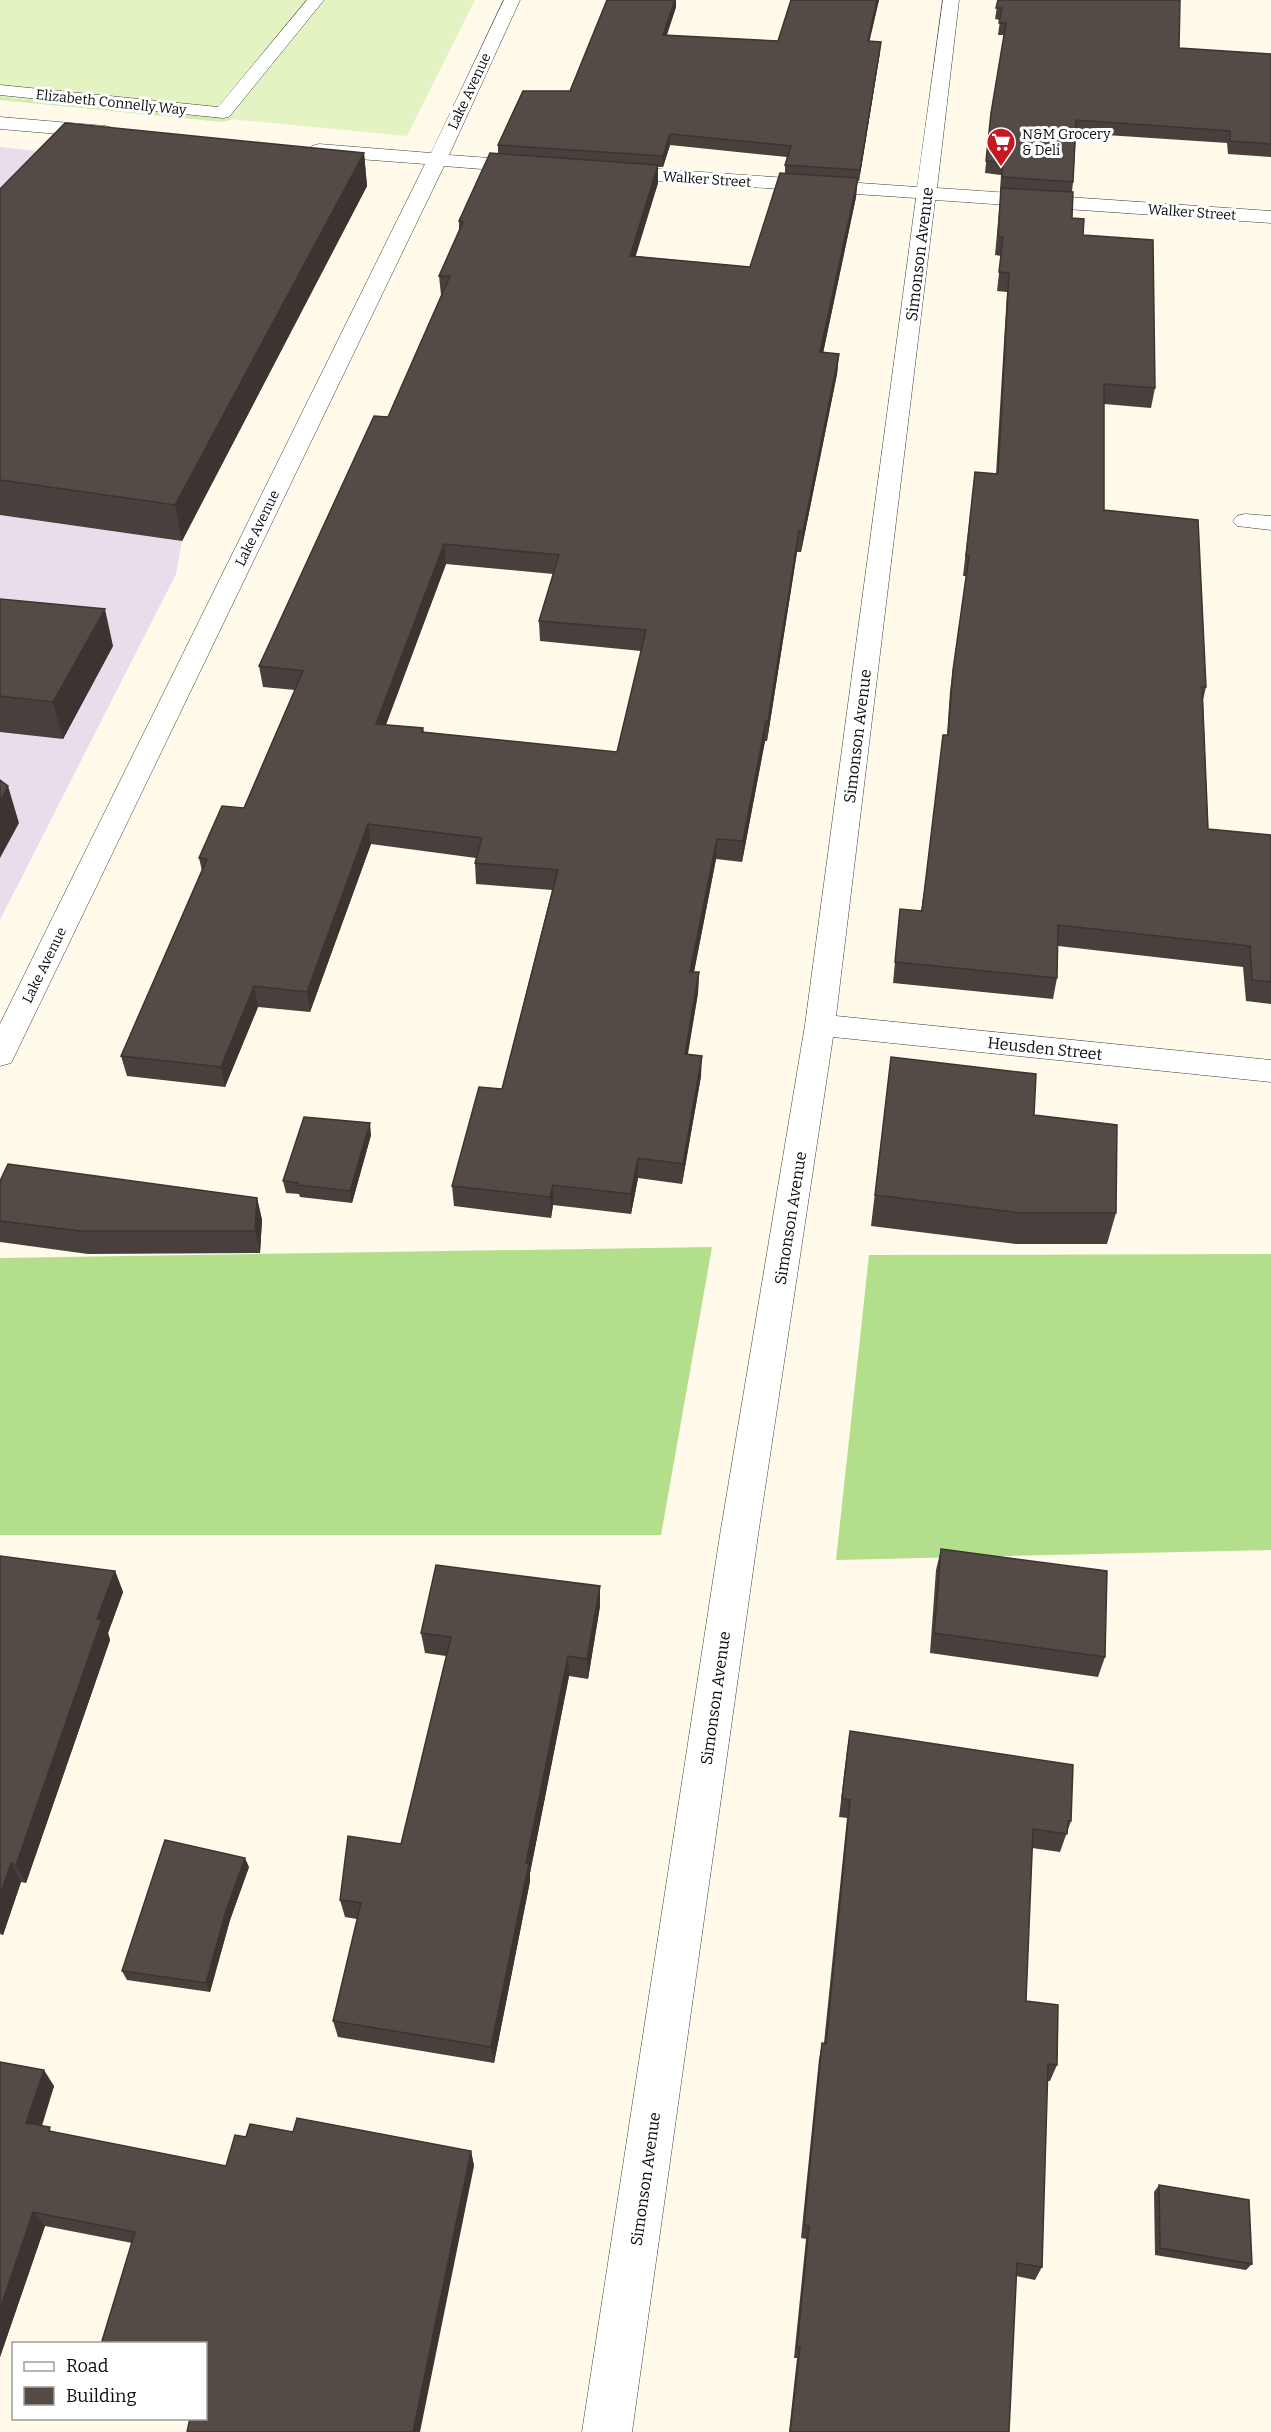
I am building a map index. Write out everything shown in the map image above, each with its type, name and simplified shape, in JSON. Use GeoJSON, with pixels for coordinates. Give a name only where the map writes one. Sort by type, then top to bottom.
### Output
{"type":"FeatureCollection","features":[{"type":"Feature","properties":{"kind":"street","name":"Elizabeth Connelly Way"},"geometry":{"type":"LineString","coordinates":[[0,90],[223,113],[316,0]]}},
{"type":"Feature","properties":{"kind":"street","name":"Lake Avenue"},"geometry":{"type":"LineString","coordinates":[[0,1055],[437,160],[512,0]]}},
{"type":"Feature","properties":{"kind":"street","name":"Simonson Avenue"},"geometry":{"type":"LineString","coordinates":[[607,2432],[739,1535],[788,1238],[820,1025],[951,0]]}},
{"type":"Feature","properties":{"kind":"street"},"geometry":{"type":"LineString","coordinates":[[0,123],[130,134]]}},
{"type":"Feature","properties":{"kind":"street"},"geometry":{"type":"LineString","coordinates":[[295,148],[554,168]]}},
{"type":"Feature","properties":{"kind":"street","name":"Walker Street"},"geometry":{"type":"LineString","coordinates":[[601,171],[1271,217]]}},
{"type":"Feature","properties":{"kind":"street"},"geometry":{"type":"LineString","coordinates":[[1245,521],[1271,523]]}},
{"type":"Feature","properties":{"kind":"street","name":"Heusden Street"},"geometry":{"type":"LineString","coordinates":[[820,1025],[1271,1071]]}},
{"type":"Feature","properties":{"kind":"shaded area"},"geometry":{"type":"Polygon","coordinates":[[[0,147],[367,186],[182,541],[176,574],[0,920],[0,147]]]}},
{"type":"Feature","properties":{"kind":"green space"},"geometry":{"type":"Polygon","coordinates":[[[0,0],[475,0],[407,136],[0,97],[0,0]]]}},
{"type":"Feature","properties":{"kind":"green space"},"geometry":{"type":"Polygon","coordinates":[[[0,97],[233,119],[222,122],[0,100],[0,97]]]}},
{"type":"Feature","properties":{"kind":"green space"},"geometry":{"type":"Polygon","coordinates":[[[712,1247],[661,1535],[0,1535],[0,1258],[712,1247]]]}},
{"type":"Feature","properties":{"kind":"green space"},"geometry":{"type":"Polygon","coordinates":[[[1271,1254],[1271,1550],[836,1560],[869,1255],[1271,1254]]]}},
{"type":"Feature","properties":{"kind":"building"},"geometry":{"type":"Polygon","coordinates":[[[607,0],[675,0],[663,35],[778,41],[791,0],[877,0],[868,41],[881,42],[860,170],[785,165],[791,146],[670,134],[663,156],[498,145],[523,91],[570,91],[607,0]]]}},
{"type":"Feature","properties":{"kind":"building"},"geometry":{"type":"Polygon","coordinates":[[[998,0],[1180,0],[1179,48],[1271,54],[1271,144],[1230,141],[1230,131],[1076,120],[1073,182],[1002,177],[1003,162],[986,161],[991,113],[1006,23],[999,23],[1002,8],[996,8],[998,0]]]}},
{"type":"Feature","properties":{"kind":"building"},"geometry":{"type":"Polygon","coordinates":[[[65,123],[364,153],[175,505],[0,480],[0,189],[65,123]]]}},
{"type":"Feature","properties":{"kind":"building"},"geometry":{"type":"Polygon","coordinates":[[[490,153],[658,165],[630,256],[750,267],[780,173],[858,178],[820,352],[839,354],[803,532],[799,531],[768,721],[766,721],[743,841],[717,839],[690,972],[699,972],[685,1054],[702,1056],[683,1164],[638,1158],[631,1194],[553,1185],[550,1197],[452,1186],[479,1087],[502,1089],[558,870],[475,863],[482,838],[368,824],[307,992],[254,986],[221,1067],[121,1056],[207,859],[199,858],[222,806],[244,808],[303,671],[259,666],[374,416],[388,417],[450,276],[439,276],[463,222],[459,221],[490,153]],[[444,544],[376,724],[423,728],[422,732],[617,752],[646,630],[539,621],[559,555],[444,544]]]}},
{"type":"Feature","properties":{"kind":"building"},"geometry":{"type":"Polygon","coordinates":[[[1001,188],[1073,192],[1072,218],[1084,219],[1083,235],[1153,240],[1155,388],[1104,384],[1104,510],[1198,520],[1206,687],[1202,687],[1208,829],[1271,835],[1271,982],[1252,980],[1250,946],[1058,925],[1057,978],[895,962],[900,909],[922,911],[943,735],[948,735],[953,670],[969,556],[966,556],[975,472],[998,474],[1009,273],[999,272],[1003,237],[998,236],[1001,188]]]}},
{"type":"Feature","properties":{"kind":"building"},"geometry":{"type":"Polygon","coordinates":[[[0,599],[105,609],[53,702],[0,696],[0,599]]]}},
{"type":"Feature","properties":{"kind":"building"},"geometry":{"type":"Polygon","coordinates":[[[0,780],[8,786],[0,801],[0,780]]]}},
{"type":"Feature","properties":{"kind":"building"},"geometry":{"type":"Polygon","coordinates":[[[891,1057],[1036,1074],[1034,1115],[1117,1125],[1116,1213],[1023,1213],[875,1195],[891,1057]]]}},
{"type":"Feature","properties":{"kind":"building"},"geometry":{"type":"Polygon","coordinates":[[[304,1117],[370,1123],[350,1191],[283,1181],[304,1117]]]}},
{"type":"Feature","properties":{"kind":"building"},"geometry":{"type":"Polygon","coordinates":[[[8,1164],[257,1198],[255,1231],[80,1231],[0,1221],[0,1181],[8,1164]]]}},
{"type":"Feature","properties":{"kind":"building"},"geometry":{"type":"Polygon","coordinates":[[[941,1549],[1107,1571],[1105,1657],[934,1633],[941,1549]]]}},
{"type":"Feature","properties":{"kind":"building"},"geometry":{"type":"Polygon","coordinates":[[[0,1556],[115,1571],[97,1619],[102,1619],[16,1865],[11,1863],[0,1895],[0,1556]]]}},
{"type":"Feature","properties":{"kind":"building"},"geometry":{"type":"Polygon","coordinates":[[[436,1565],[600,1586],[587,1659],[568,1656],[491,2047],[333,2021],[361,1903],[340,1900],[348,1836],[401,1844],[451,1637],[421,1633],[436,1565]]]}},
{"type":"Feature","properties":{"kind":"building"},"geometry":{"type":"Polygon","coordinates":[[[850,1731],[1073,1765],[1071,1821],[1068,1821],[1067,1834],[1033,1829],[1026,2001],[1058,2005],[1057,2065],[1048,2064],[1042,2267],[1017,2263],[1009,2432],[790,2432],[800,2347],[797,2347],[809,2226],[804,2225],[822,2043],[826,2044],[850,1800],[842,1798],[850,1731]]]}},
{"type":"Feature","properties":{"kind":"building"},"geometry":{"type":"Polygon","coordinates":[[[165,1840],[245,1858],[226,1911],[206,1983],[122,1971],[165,1840]]]}},
{"type":"Feature","properties":{"kind":"building"},"geometry":{"type":"Polygon","coordinates":[[[0,2062],[44,2070],[26,2123],[50,2127],[49,2131],[226,2166],[235,2135],[246,2137],[250,2124],[293,2132],[297,2118],[471,2151],[413,2432],[187,2432],[190,2420],[207,2420],[207,2342],[102,2341],[135,2232],[33,2212],[0,2309],[0,2062]]]}},
{"type":"Feature","properties":{"kind":"building"},"geometry":{"type":"Polygon","coordinates":[[[1159,2185],[1249,2200],[1252,2264],[1160,2248],[1159,2185]]]}},
{"type":"Feature","properties":{"kind":"place","name":"N&M Grocery & Deli"},"geometry":{"type":"Point","coordinates":[1001,168]}}]}
